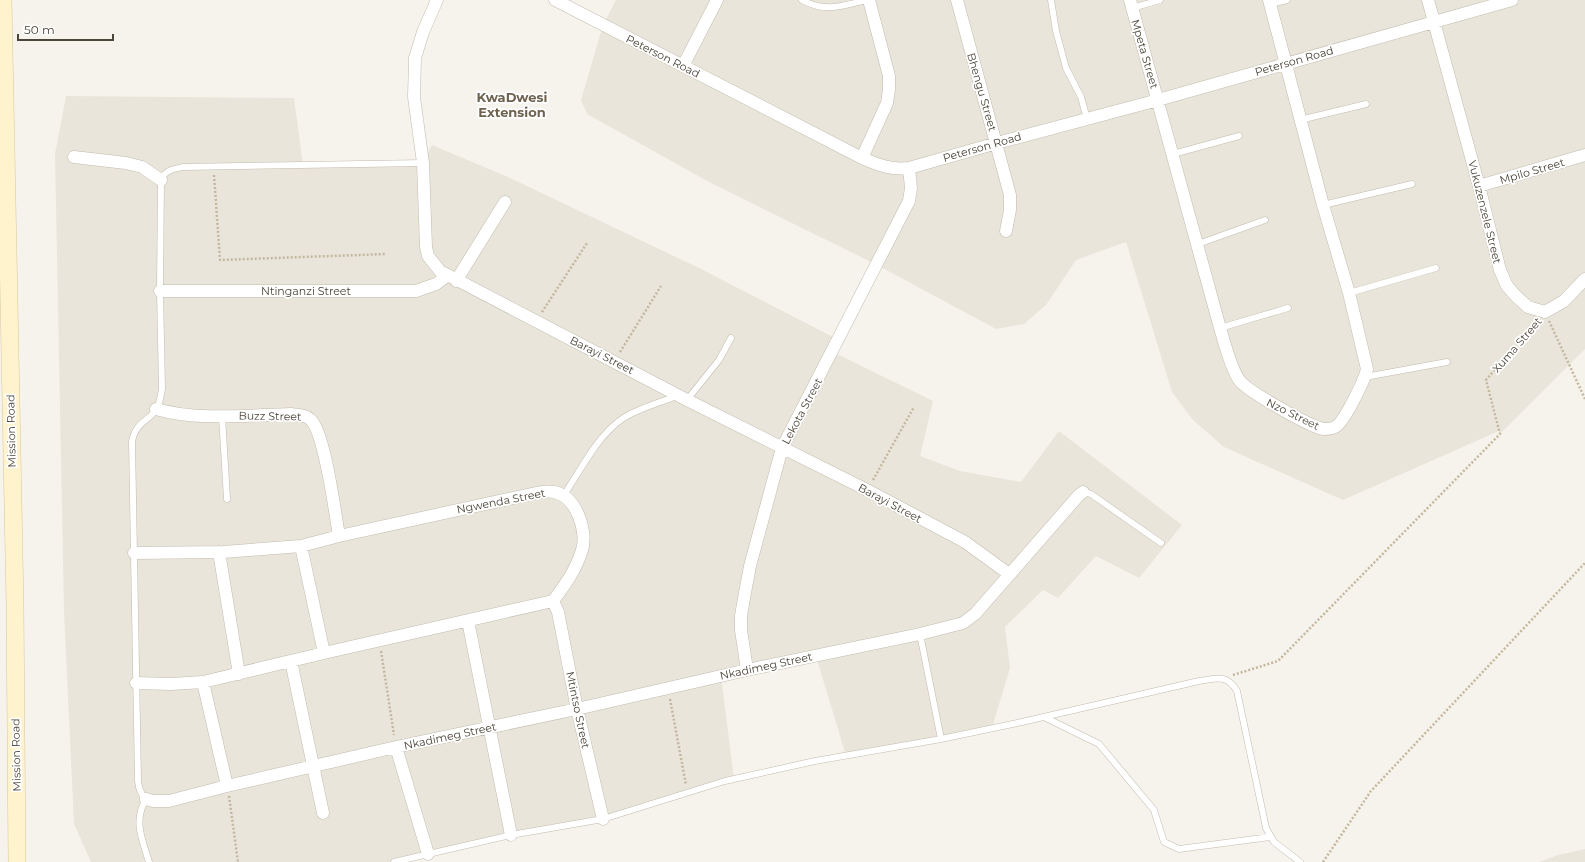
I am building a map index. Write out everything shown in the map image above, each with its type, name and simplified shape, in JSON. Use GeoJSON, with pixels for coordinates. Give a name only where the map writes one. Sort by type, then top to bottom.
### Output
{"type":"FeatureCollection","features":[{"type":"Feature","properties":{"kind":"street","name":"Mission Road"},"geometry":{"type":"LineString","coordinates":[[3,0],[3,156],[14,597],[17,862]]}},
{"type":"Feature","properties":{"kind":"street","name":"Barayi Street"},"geometry":{"type":"LineString","coordinates":[[437,0],[423,32],[415,58],[414,97],[423,162],[426,248],[428,256],[434,265],[451,278],[867,490],[965,542],[1009,574]]}},
{"type":"Feature","properties":{"kind":"street","name":"Peterson Road"},"geometry":{"type":"LineString","coordinates":[[555,0],[862,158],[882,167],[897,169],[909,168],[997,142],[1158,100],[1512,0]]}},
{"type":"Feature","properties":{"kind":"street"},"geometry":{"type":"LineString","coordinates":[[683,66],[717,0]]}},
{"type":"Feature","properties":{"kind":"street"},"geometry":{"type":"LineString","coordinates":[[862,158],[887,103],[889,89],[889,76],[868,0]]}},
{"type":"Feature","properties":{"kind":"street","name":"Bhengu Street"},"geometry":{"type":"LineString","coordinates":[[957,0],[997,142],[1011,202],[1006,231]]}},
{"type":"Feature","properties":{"kind":"street","name":"Vukuzenzele Street"},"geometry":{"type":"LineString","coordinates":[[1428,0],[1479,186],[1500,270],[1507,286],[1516,296],[1528,307],[1545,312]]}},
{"type":"Feature","properties":{"kind":"street"},"geometry":{"type":"LineString","coordinates":[[1270,2],[1285,64]]}},
{"type":"Feature","properties":{"kind":"street","name":"Mpeta Street"},"geometry":{"type":"LineString","coordinates":[[1131,4],[1158,100]]}},
{"type":"Feature","properties":{"kind":"street","name":"Nzo Street"},"geometry":{"type":"LineString","coordinates":[[1158,100],[1220,328],[1235,374],[1245,387],[1261,398],[1318,427],[1329,429],[1339,424],[1365,377],[1367,369],[1349,293],[1323,206],[1285,64]]}},
{"type":"Feature","properties":{"kind":"street","name":"Mpilo Street"},"geometry":{"type":"LineString","coordinates":[[1479,186],[1585,155]]}},
{"type":"Feature","properties":{"kind":"street"},"geometry":{"type":"LineString","coordinates":[[74,157],[126,163],[142,167],[161,180]]}},
{"type":"Feature","properties":{"kind":"street","name":"Lekota Street"},"geometry":{"type":"LineString","coordinates":[[747,670],[741,630],[741,616],[750,566],[782,448],[909,201],[911,188],[909,168]]}},
{"type":"Feature","properties":{"kind":"street"},"geometry":{"type":"LineString","coordinates":[[451,278],[505,202]]}},
{"type":"Feature","properties":{"kind":"street","name":"Ntinganzi Street"},"geometry":{"type":"LineString","coordinates":[[160,291],[416,291],[451,278]]}},
{"type":"Feature","properties":{"kind":"street","name":"Xuma Street"},"geometry":{"type":"LineString","coordinates":[[1545,312],[1564,301],[1585,280]]}},
{"type":"Feature","properties":{"kind":"street","name":"Buzz Street"},"geometry":{"type":"LineString","coordinates":[[156,409],[177,414],[222,416],[301,415],[307,417],[312,421],[320,437],[339,536]]}},
{"type":"Feature","properties":{"kind":"street","name":"Ngwenda Street"},"geometry":{"type":"LineString","coordinates":[[134,553],[219,552],[301,546],[339,536],[536,493],[553,491],[564,495]]}},
{"type":"Feature","properties":{"kind":"street","name":"Nkadimeg Street"},"geometry":{"type":"LineString","coordinates":[[146,799],[153,801],[169,801],[396,748],[668,689],[747,670],[920,634],[963,623],[970,619],[984,605],[1009,574],[1082,492]]}},
{"type":"Feature","properties":{"kind":"street"},"geometry":{"type":"LineString","coordinates":[[136,683],[171,684],[203,682],[553,601],[568,582],[577,565],[583,548],[583,532],[579,514],[572,503],[564,495]]}},
{"type":"Feature","properties":{"kind":"street"},"geometry":{"type":"LineString","coordinates":[[301,546],[324,653]]}},
{"type":"Feature","properties":{"kind":"street"},"geometry":{"type":"LineString","coordinates":[[219,552],[240,674]]}},
{"type":"Feature","properties":{"kind":"street","name":"Mtintso Street"},"geometry":{"type":"LineString","coordinates":[[553,601],[558,612],[576,709],[603,819]]}},
{"type":"Feature","properties":{"kind":"street"},"geometry":{"type":"LineString","coordinates":[[468,621],[488,728],[511,835]]}},
{"type":"Feature","properties":{"kind":"street"},"geometry":{"type":"LineString","coordinates":[[291,661],[323,813]]}},
{"type":"Feature","properties":{"kind":"street"},"geometry":{"type":"LineString","coordinates":[[203,682],[228,786]]}},
{"type":"Feature","properties":{"kind":"street","name":"Nkadimeg Street"},"geometry":{"type":"LineString","coordinates":[[396,748],[428,854]]}},
{"type":"Feature","properties":{"kind":"lane"},"geometry":{"type":"LineString","coordinates":[[802,0],[822,8],[868,0]]}},
{"type":"Feature","properties":{"kind":"lane"},"geometry":{"type":"LineString","coordinates":[[1051,0],[1056,31],[1066,68],[1081,97],[1086,119]]}},
{"type":"Feature","properties":{"kind":"lane","name":"Mpeta Street"},"geometry":{"type":"LineString","coordinates":[[1131,4],[1160,0]]}},
{"type":"Feature","properties":{"kind":"lane"},"geometry":{"type":"LineString","coordinates":[[1270,2],[1287,0]]}},
{"type":"Feature","properties":{"kind":"lane"},"geometry":{"type":"LineString","coordinates":[[1300,120],[1366,104]]}},
{"type":"Feature","properties":{"kind":"lane"},"geometry":{"type":"LineString","coordinates":[[1173,154],[1239,136]]}},
{"type":"Feature","properties":{"kind":"lane"},"geometry":{"type":"LineString","coordinates":[[148,862],[138,822],[141,807],[146,799],[138,789],[132,441],[139,425],[156,409],[161,397],[162,389],[160,188],[163,174],[169,170],[183,167],[423,162]]}},
{"type":"Feature","properties":{"kind":"lane"},"geometry":{"type":"LineString","coordinates":[[1323,206],[1412,184]]}},
{"type":"Feature","properties":{"kind":"lane"},"geometry":{"type":"LineString","coordinates":[[1198,244],[1265,220]]}},
{"type":"Feature","properties":{"kind":"lane"},"geometry":{"type":"LineString","coordinates":[[1349,293],[1436,268]]}},
{"type":"Feature","properties":{"kind":"lane"},"geometry":{"type":"LineString","coordinates":[[1220,328],[1288,308]]}},
{"type":"Feature","properties":{"kind":"lane"},"geometry":{"type":"LineString","coordinates":[[564,495],[597,446],[615,425],[633,413],[683,397],[719,360],[731,338]]}},
{"type":"Feature","properties":{"kind":"lane"},"geometry":{"type":"LineString","coordinates":[[1365,377],[1447,362]]}},
{"type":"Feature","properties":{"kind":"lane"},"geometry":{"type":"LineString","coordinates":[[222,416],[227,499]]}},
{"type":"Feature","properties":{"kind":"lane"},"geometry":{"type":"LineString","coordinates":[[1082,492],[1091,494],[1161,543]]}},
{"type":"Feature","properties":{"kind":"lane"},"geometry":{"type":"LineString","coordinates":[[920,634],[941,739]]}},
{"type":"Feature","properties":{"kind":"lane"},"geometry":{"type":"LineString","coordinates":[[394,862],[511,835],[603,819],[725,781],[808,763],[941,739],[1199,681],[1225,678],[1230,680],[1238,691],[1266,828],[1274,842],[1300,862]]}},
{"type":"Feature","properties":{"kind":"lane"},"geometry":{"type":"LineString","coordinates":[[1044,717],[1099,744],[1154,810],[1164,842],[1179,849],[1270,837]]}},
{"type":"Feature","properties":{"kind":"path"},"geometry":{"type":"LineString","coordinates":[[213,167],[220,260],[386,254]]}},
{"type":"Feature","properties":{"kind":"path"},"geometry":{"type":"LineString","coordinates":[[536,321],[587,244]]}},
{"type":"Feature","properties":{"kind":"path"},"geometry":{"type":"LineString","coordinates":[[614,361],[661,286]]}},
{"type":"Feature","properties":{"kind":"path"},"geometry":{"type":"LineString","coordinates":[[1545,312],[1585,399]]}},
{"type":"Feature","properties":{"kind":"path","name":"Xuma Street"},"geometry":{"type":"LineString","coordinates":[[1225,678],[1278,661],[1500,434],[1486,380],[1545,312]]}},
{"type":"Feature","properties":{"kind":"path"},"geometry":{"type":"LineString","coordinates":[[867,490],[914,407]]}},
{"type":"Feature","properties":{"kind":"path"},"geometry":{"type":"LineString","coordinates":[[1323,862],[1371,791],[1585,562]]}},
{"type":"Feature","properties":{"kind":"path"},"geometry":{"type":"LineString","coordinates":[[380,640],[396,748]]}},
{"type":"Feature","properties":{"kind":"path"},"geometry":{"type":"LineString","coordinates":[[668,689],[687,794]]}},
{"type":"Feature","properties":{"kind":"path"},"geometry":{"type":"LineString","coordinates":[[228,786],[238,862]]}},
{"type":"Feature","properties":{"kind":"shaded area"},"geometry":{"type":"Polygon","coordinates":[[[616,0],[1585,0],[1585,349],[1500,434],[1499,431],[1343,500],[1224,447],[1193,420],[1172,392],[1126,242],[1076,260],[1046,305],[1024,324],[996,329],[877,265],[709,182],[587,114],[581,100],[603,25],[616,0]]]}},
{"type":"Feature","properties":{"kind":"shaded area"},"geometry":{"type":"Polygon","coordinates":[[[66,96],[294,98],[303,165],[422,163],[432,145],[508,177],[699,268],[839,340],[833,352],[933,401],[920,456],[960,471],[1021,482],[1059,431],[1182,525],[1139,578],[1096,556],[1058,598],[1043,590],[1005,627],[1010,668],[992,728],[846,756],[816,656],[721,676],[734,779],[603,819],[394,862],[91,862],[74,824],[64,612],[55,154],[66,96]]]}},
{"type":"Feature","properties":{"kind":"shaded area"},"geometry":{"type":"Polygon","coordinates":[[[1585,849],[1585,862],[1539,862],[1558,855],[1585,849]]]}},
{"type":"Feature","properties":{"kind":"district","name":"KwaDwesi Extension"},"geometry":{"type":"Point","coordinates":[512,104]}}]}
